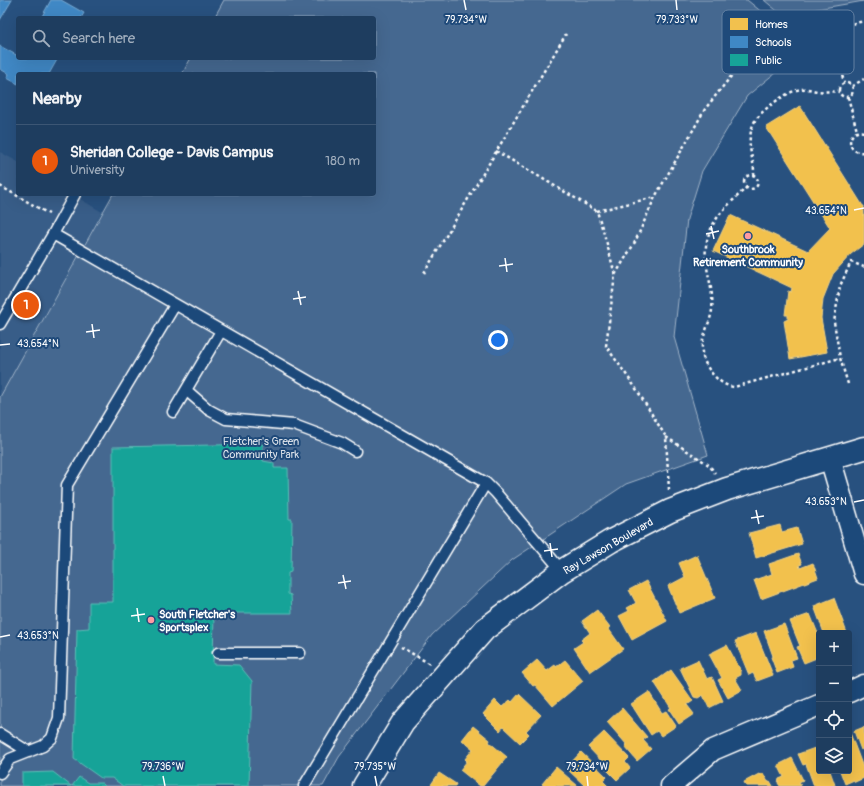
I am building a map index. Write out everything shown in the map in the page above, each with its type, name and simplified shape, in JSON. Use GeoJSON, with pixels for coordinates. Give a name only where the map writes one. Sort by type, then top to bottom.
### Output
{"type":"FeatureCollection","features":[{"type":"Feature","properties":{"kind":"street","name":"Ray Lawson Boulevard"},"geometry":{"type":"LineString","coordinates":[[364,786],[403,722],[485,629],[562,571],[611,541],[670,511],[727,489],[864,448]]}},
{"type":"Feature","properties":{"kind":"street"},"geometry":{"type":"LineString","coordinates":[[830,458],[864,574]]}},
{"type":"Feature","properties":{"kind":"street"},"geometry":{"type":"LineString","coordinates":[[852,691],[864,686]]}},
{"type":"Feature","properties":{"kind":"street"},"geometry":{"type":"LineString","coordinates":[[671,786],[713,750],[816,706]]}},
{"type":"Feature","properties":{"kind":"lane"},"geometry":{"type":"LineString","coordinates":[[0,324],[74,196]]}},
{"type":"Feature","properties":{"kind":"lane"},"geometry":{"type":"LineString","coordinates":[[53,234],[486,483],[562,571]]}},
{"type":"Feature","properties":{"kind":"lane"},"geometry":{"type":"LineString","coordinates":[[0,773],[10,759],[44,746],[52,738],[59,718],[67,485],[175,305]]}},
{"type":"Feature","properties":{"kind":"lane"},"geometry":{"type":"LineString","coordinates":[[173,412],[221,331]]}},
{"type":"Feature","properties":{"kind":"lane"},"geometry":{"type":"LineString","coordinates":[[186,390],[209,410],[226,419],[294,425],[342,443],[355,451]]}},
{"type":"Feature","properties":{"kind":"lane"},"geometry":{"type":"LineString","coordinates":[[304,786],[486,483]]}},
{"type":"Feature","properties":{"kind":"lane"},"geometry":{"type":"LineString","coordinates":[[218,653],[300,653]]}},
{"type":"Feature","properties":{"kind":"lane"},"geometry":{"type":"LineString","coordinates":[[0,734],[29,752]]}},
{"type":"Feature","properties":{"kind":"path"},"geometry":{"type":"LineString","coordinates":[[854,23],[864,21]]}},
{"type":"Feature","properties":{"kind":"path"},"geometry":{"type":"LineString","coordinates":[[424,273],[566,34]]}},
{"type":"Feature","properties":{"kind":"path"},"geometry":{"type":"LineString","coordinates":[[615,275],[635,242],[655,197],[705,109],[733,74]]}},
{"type":"Feature","properties":{"kind":"path"},"geometry":{"type":"LineString","coordinates":[[841,74],[844,83]]}},
{"type":"Feature","properties":{"kind":"path"},"geometry":{"type":"LineString","coordinates":[[852,86],[864,79]]}},
{"type":"Feature","properties":{"kind":"path"},"geometry":{"type":"LineString","coordinates":[[844,83],[852,86]]}},
{"type":"Feature","properties":{"kind":"path"},"geometry":{"type":"LineString","coordinates":[[839,92],[839,88],[844,83]]}},
{"type":"Feature","properties":{"kind":"path"},"geometry":{"type":"LineString","coordinates":[[848,97],[853,93],[852,86]]}},
{"type":"Feature","properties":{"kind":"path"},"geometry":{"type":"LineString","coordinates":[[747,187],[750,189],[756,187],[758,181],[754,176],[755,169],[750,150],[749,138],[752,126],[758,116],[772,104],[794,91],[802,89],[839,92],[844,97],[848,97]]}},
{"type":"Feature","properties":{"kind":"path"},"geometry":{"type":"LineString","coordinates":[[848,97],[857,131]]}},
{"type":"Feature","properties":{"kind":"path"},"geometry":{"type":"LineString","coordinates":[[857,131],[864,132]]}},
{"type":"Feature","properties":{"kind":"path"},"geometry":{"type":"LineString","coordinates":[[857,131],[850,139],[851,147],[857,152],[864,152]]}},
{"type":"Feature","properties":{"kind":"path"},"geometry":{"type":"LineString","coordinates":[[496,151],[597,212],[615,275],[606,346],[666,437],[709,465],[727,489]]}},
{"type":"Feature","properties":{"kind":"path"},"geometry":{"type":"LineString","coordinates":[[747,187],[745,180],[750,176],[754,176]]}},
{"type":"Feature","properties":{"kind":"path"},"geometry":{"type":"LineString","coordinates":[[0,186],[16,195]]}},
{"type":"Feature","properties":{"kind":"path"},"geometry":{"type":"LineString","coordinates":[[747,187],[720,215],[711,228],[706,244],[705,260],[712,293],[712,310],[702,350],[705,362],[721,383],[734,387],[809,368],[840,358]]}},
{"type":"Feature","properties":{"kind":"path"},"geometry":{"type":"LineString","coordinates":[[18,196],[49,214]]}},
{"type":"Feature","properties":{"kind":"path"},"geometry":{"type":"LineString","coordinates":[[597,212],[655,197]]}},
{"type":"Feature","properties":{"kind":"path"},"geometry":{"type":"LineString","coordinates":[[848,384],[840,358],[834,322],[840,286],[851,262],[864,267]]}},
{"type":"Feature","properties":{"kind":"path"},"geometry":{"type":"LineString","coordinates":[[666,437],[670,511]]}},
{"type":"Feature","properties":{"kind":"path"},"geometry":{"type":"LineString","coordinates":[[391,641],[445,673]]}},
{"type":"Feature","properties":{"kind":"shaded area"},"geometry":{"type":"Polygon","coordinates":[[[0,152],[16,161],[16,196],[75,196],[102,212],[0,397],[0,152]]]}},
{"type":"Feature","properties":{"kind":"green space","name":"Fletcher's Green Community Park"},"geometry":{"type":"Polygon","coordinates":[[[224,0],[747,0],[759,10],[722,10],[722,74],[774,74],[747,96],[702,171],[687,219],[674,337],[708,455],[626,484],[512,560],[432,635],[339,757],[323,786],[0,786],[0,397],[112,196],[376,196],[376,72],[183,72],[190,60],[376,60],[376,16],[215,16],[224,0]]]}},
{"type":"Feature","properties":{"kind":"green space"},"geometry":{"type":"Polygon","coordinates":[[[764,0],[864,0],[811,10],[776,10],[764,0]]]}},
{"type":"Feature","properties":{"kind":"building: Homes","name":"Southbrook Retirement Community"},"geometry":{"type":"Polygon","coordinates":[[[800,106],[864,206],[864,244],[851,254],[833,274],[823,299],[821,318],[827,352],[790,359],[784,321],[788,319],[788,315],[785,315],[788,291],[791,292],[792,288],[713,251],[730,215],[808,251],[830,228],[766,127],[800,106]]]}},
{"type":"Feature","properties":{"kind":"building: Homes"},"geometry":{"type":"Polygon","coordinates":[[[780,525],[782,532],[797,528],[802,544],[756,558],[749,533],[780,525]]]}},
{"type":"Feature","properties":{"kind":"building: Homes"},"geometry":{"type":"Polygon","coordinates":[[[798,554],[802,564],[799,565],[800,568],[813,563],[818,578],[761,599],[754,580],[772,574],[769,564],[798,554]]]}},
{"type":"Feature","properties":{"kind":"building: Homes"},"geometry":{"type":"Polygon","coordinates":[[[697,555],[715,598],[679,613],[668,586],[685,577],[679,563],[697,555]]]}},
{"type":"Feature","properties":{"kind":"building: Homes"},"geometry":{"type":"Polygon","coordinates":[[[646,581],[667,621],[632,640],[619,616],[629,611],[627,608],[636,603],[629,590],[646,581]]]}},
{"type":"Feature","properties":{"kind":"building: Homes"},"geometry":{"type":"Polygon","coordinates":[[[834,598],[846,630],[823,630],[814,606],[834,598]]]}},
{"type":"Feature","properties":{"kind":"building: Homes"},"geometry":{"type":"Polygon","coordinates":[[[597,610],[610,627],[608,628],[623,649],[590,672],[574,648],[583,642],[581,640],[590,633],[582,621],[597,610]]]}},
{"type":"Feature","properties":{"kind":"building: Homes"},"geometry":{"type":"Polygon","coordinates":[[[810,614],[817,630],[816,658],[804,663],[797,647],[800,646],[790,621],[810,614]]]}},
{"type":"Feature","properties":{"kind":"building: Homes"},"geometry":{"type":"Polygon","coordinates":[[[784,624],[797,658],[791,660],[793,667],[777,673],[771,657],[773,656],[764,631],[784,624]]]}},
{"type":"Feature","properties":{"kind":"building: Homes"},"geometry":{"type":"Polygon","coordinates":[[[756,633],[773,675],[757,681],[753,673],[749,675],[735,641],[756,633]]]}},
{"type":"Feature","properties":{"kind":"building: Homes"},"geometry":{"type":"Polygon","coordinates":[[[727,645],[741,671],[741,675],[735,678],[742,690],[728,698],[718,680],[722,678],[709,654],[727,645]]]}},
{"type":"Feature","properties":{"kind":"building: Homes"},"geometry":{"type":"Polygon","coordinates":[[[537,660],[547,671],[555,665],[556,667],[565,660],[583,681],[553,706],[535,685],[533,686],[522,673],[537,660]]]}},
{"type":"Feature","properties":{"kind":"building: Homes"},"geometry":{"type":"Polygon","coordinates":[[[698,660],[707,679],[712,677],[723,701],[709,708],[703,695],[698,698],[694,697],[680,668],[698,660]]]}},
{"type":"Feature","properties":{"kind":"building: Homes"},"geometry":{"type":"Polygon","coordinates":[[[671,670],[693,701],[687,705],[694,714],[679,724],[669,709],[671,708],[654,682],[671,670]]]}},
{"type":"Feature","properties":{"kind":"building: Homes"},"geometry":{"type":"Polygon","coordinates":[[[649,692],[662,713],[666,711],[676,726],[661,736],[657,731],[651,735],[631,704],[649,692]]]}},
{"type":"Feature","properties":{"kind":"building: Homes"},"geometry":{"type":"Polygon","coordinates":[[[519,694],[541,715],[526,731],[529,734],[520,743],[503,727],[500,731],[483,714],[495,700],[502,707],[510,700],[512,702],[519,694]]]}},
{"type":"Feature","properties":{"kind":"building: Homes"},"geometry":{"type":"Polygon","coordinates":[[[622,708],[647,737],[643,740],[651,749],[637,761],[625,747],[627,745],[607,722],[622,708]]]}},
{"type":"Feature","properties":{"kind":"building: Homes"},"geometry":{"type":"Polygon","coordinates":[[[473,726],[507,757],[483,786],[480,786],[460,770],[467,761],[465,759],[473,749],[462,740],[473,726]]]}},
{"type":"Feature","properties":{"kind":"building: Homes"},"geometry":{"type":"Polygon","coordinates":[[[864,727],[864,748],[861,750],[854,731],[864,727]]]}},
{"type":"Feature","properties":{"kind":"building: Homes"},"geometry":{"type":"Polygon","coordinates":[[[604,732],[629,758],[625,762],[630,768],[617,780],[588,747],[604,732]]]}},
{"type":"Feature","properties":{"kind":"building: Homes"},"geometry":{"type":"Polygon","coordinates":[[[852,738],[864,770],[864,778],[845,784],[841,774],[852,774],[852,738]]]}},
{"type":"Feature","properties":{"kind":"building: Homes"},"geometry":{"type":"Polygon","coordinates":[[[815,748],[816,774],[831,774],[835,785],[814,786],[806,764],[803,765],[798,754],[815,748]]]}},
{"type":"Feature","properties":{"kind":"building: Homes"},"geometry":{"type":"Polygon","coordinates":[[[581,752],[607,777],[603,781],[608,786],[585,786],[566,768],[581,752]]]}},
{"type":"Feature","properties":{"kind":"building: Homes"},"geometry":{"type":"Polygon","coordinates":[[[792,758],[803,780],[799,782],[801,786],[780,786],[778,783],[779,779],[784,777],[778,765],[792,758]]]}},
{"type":"Feature","properties":{"kind":"building: Homes"},"geometry":{"type":"Polygon","coordinates":[[[556,767],[578,786],[544,786],[542,784],[556,767]]]}},
{"type":"Feature","properties":{"kind":"building: Homes"},"geometry":{"type":"Polygon","coordinates":[[[439,773],[456,784],[455,786],[430,786],[439,773]]]}},
{"type":"Feature","properties":{"kind":"building: Homes"},"geometry":{"type":"Polygon","coordinates":[[[763,773],[768,782],[770,781],[773,786],[746,786],[744,782],[763,773]]]}},
{"type":"Feature","properties":{"kind":"building: Schools"},"geometry":{"type":"Polygon","coordinates":[[[0,0],[12,0],[0,20],[0,0]]]}},
{"type":"Feature","properties":{"kind":"building: Schools"},"geometry":{"type":"Polygon","coordinates":[[[51,0],[61,0],[84,13],[82,16],[42,16],[51,0]]]}},
{"type":"Feature","properties":{"kind":"building: Schools"},"geometry":{"type":"Polygon","coordinates":[[[0,46],[16,55],[16,60],[57,60],[50,72],[16,72],[16,83],[7,78],[9,74],[0,69],[0,46]]]}},
{"type":"Feature","properties":{"kind":"building: Public","name":"South Fletcher's Sportsplex"},"geometry":{"type":"Polygon","coordinates":[[[263,444],[263,461],[274,463],[274,468],[288,468],[289,519],[292,519],[291,572],[288,573],[288,594],[291,595],[292,613],[214,613],[213,664],[239,665],[252,681],[249,786],[123,786],[112,778],[101,778],[74,759],[77,629],[89,628],[89,602],[113,602],[113,447],[263,444]]]}},
{"type":"Feature","properties":{"kind":"building: Public"},"geometry":{"type":"Polygon","coordinates":[[[53,772],[71,786],[22,786],[22,773],[53,772]]]}},
{"type":"Feature","properties":{"kind":"building: Public"},"geometry":{"type":"Polygon","coordinates":[[[79,777],[88,783],[102,783],[105,786],[72,786],[79,777]]]}},
{"type":"Feature","properties":{"kind":"place","name":"Southbrook Retirement Community"},"geometry":{"type":"Point","coordinates":[748,236]}},
{"type":"Feature","properties":{"kind":"place","name":"Sheridan College - Davis Campus"},"geometry":{"type":"Point","coordinates":[26,305]}},
{"type":"Feature","properties":{"kind":"place","name":"South Fletcher's Sportsplex"},"geometry":{"type":"Point","coordinates":[151,620]}}]}
